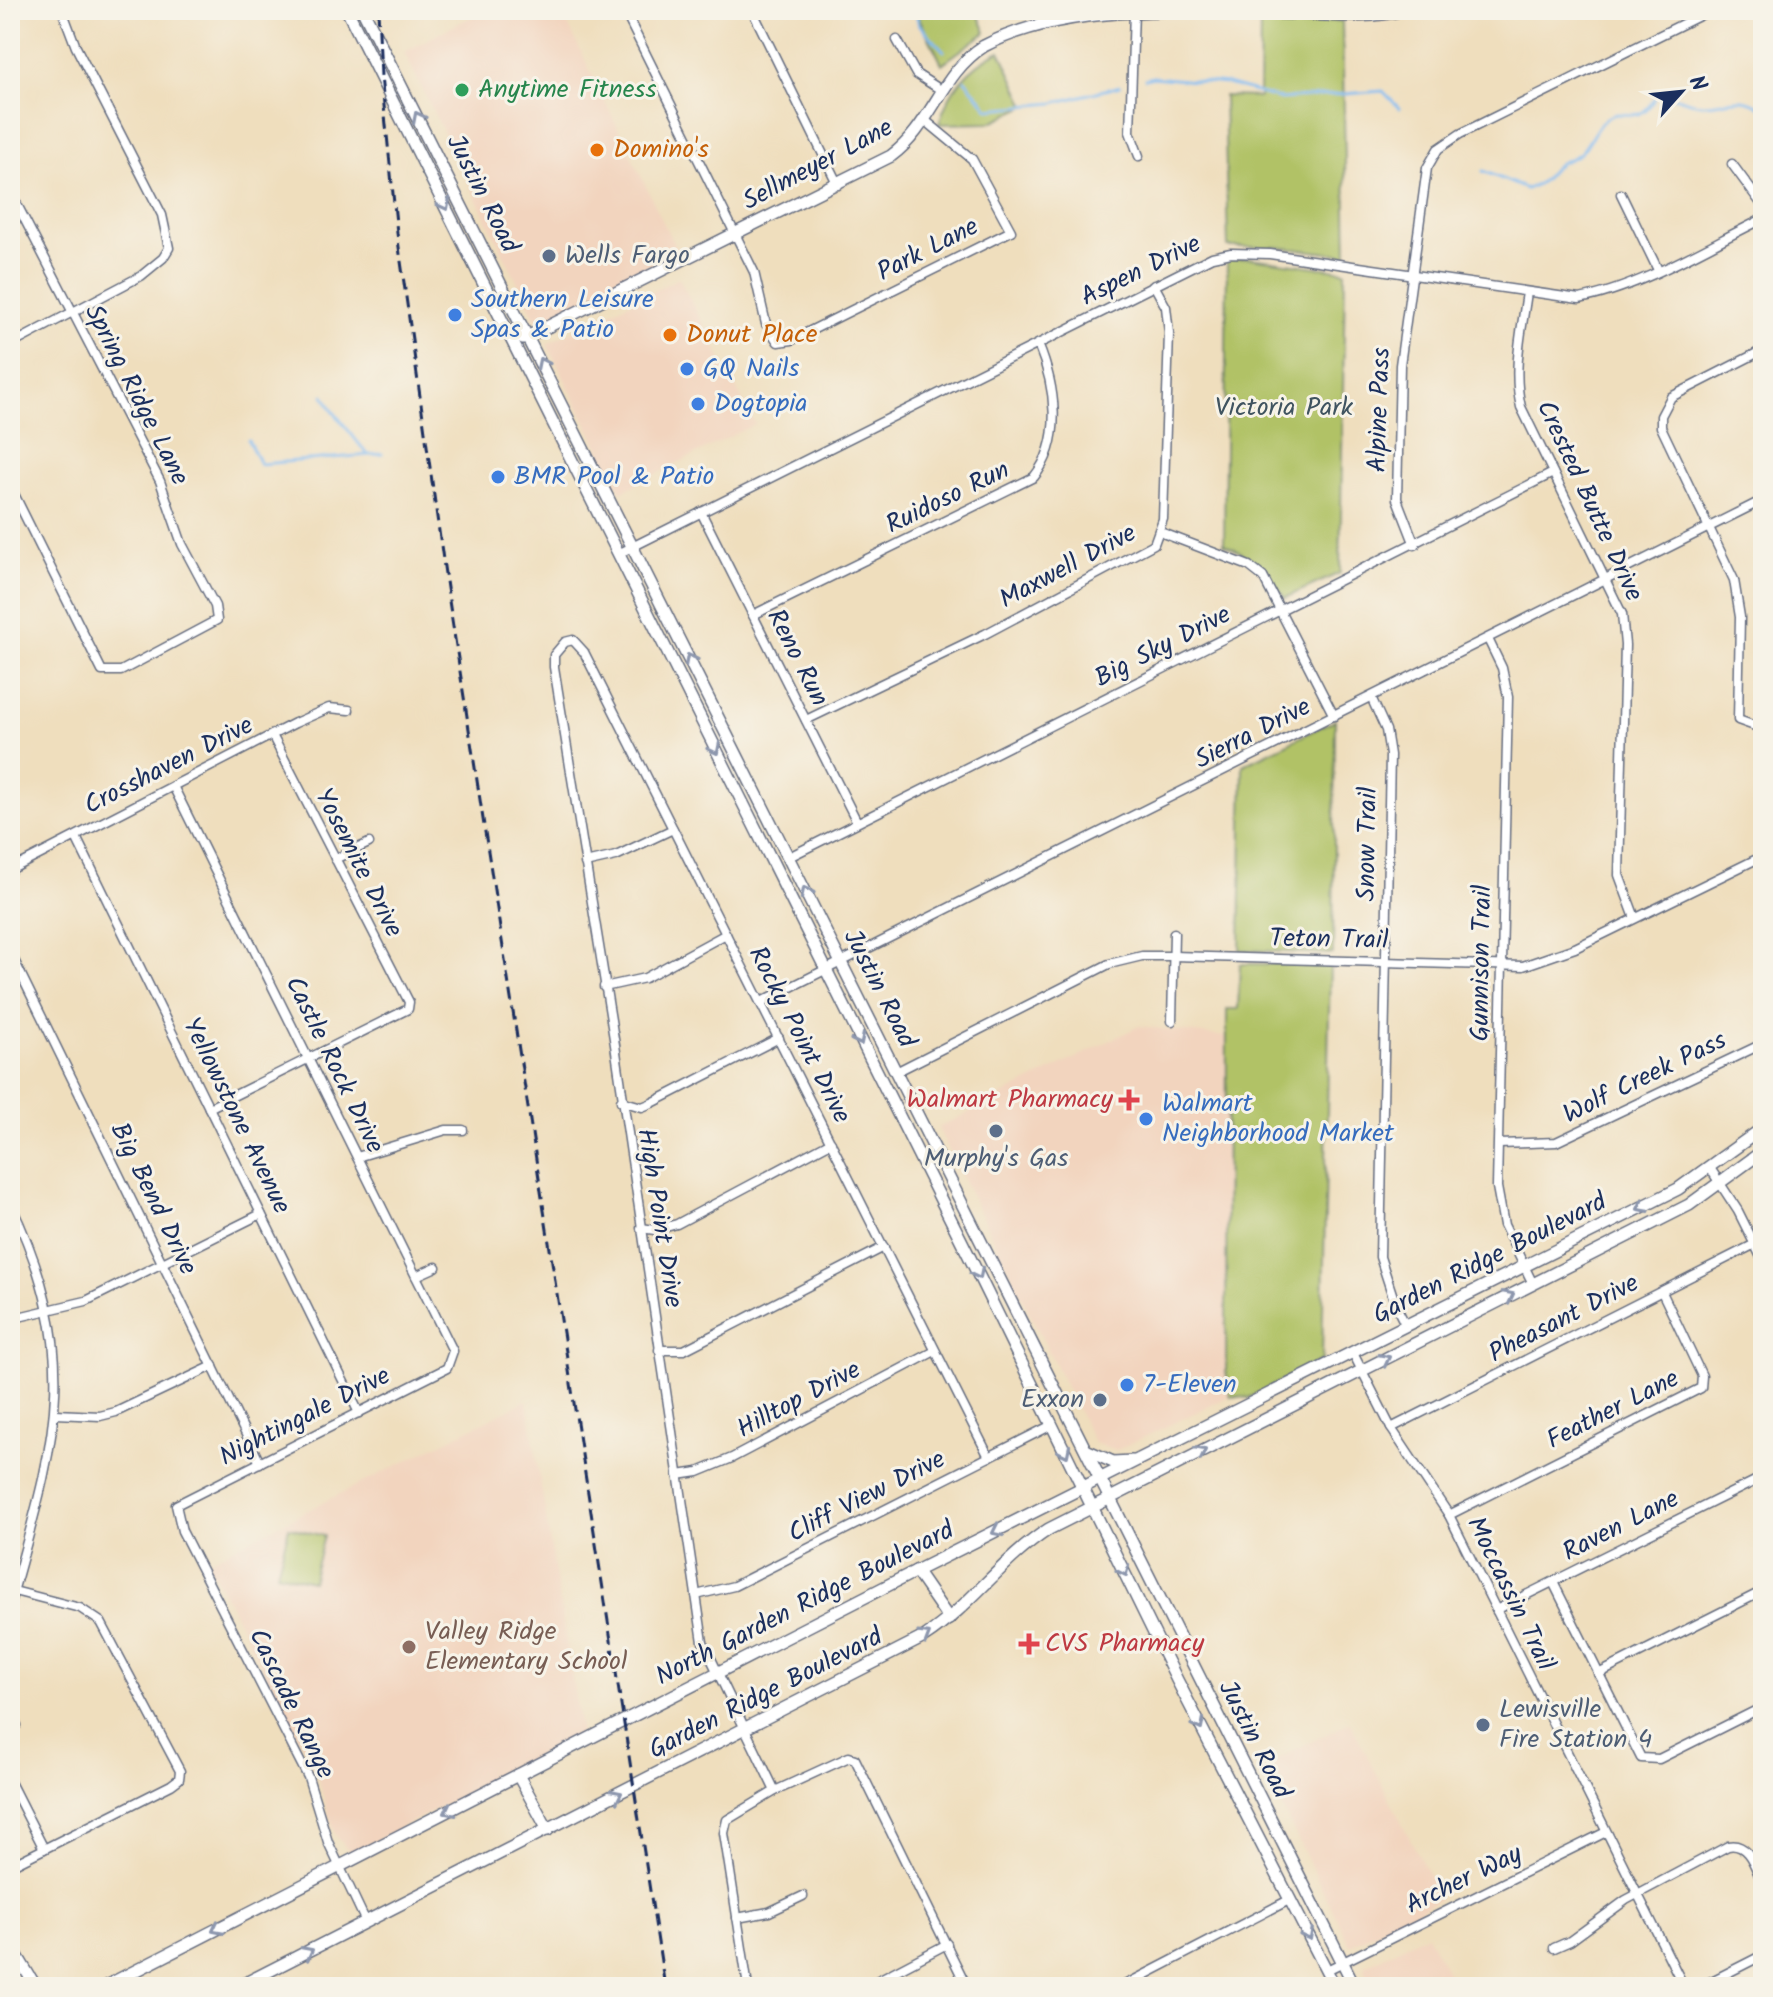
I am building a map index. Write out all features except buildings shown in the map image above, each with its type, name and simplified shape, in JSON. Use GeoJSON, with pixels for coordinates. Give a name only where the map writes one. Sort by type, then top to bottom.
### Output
{"type":"FeatureCollection","features":[{"type":"Feature","properties":{"kind":"main road","name":"Justin Road"},"geometry":{"type":"LineString","coordinates":[[347,10],[1093,1506],[1178,1683],[1335,1987]]}},
{"type":"Feature","properties":{"kind":"main road","name":"Justin Road"},"geometry":{"type":"LineString","coordinates":[[363,10],[959,1196],[1194,1672],[1355,1987]]}},
{"type":"Feature","properties":{"kind":"main road","name":"Sellmeyer Lane"},"geometry":{"type":"LineString","coordinates":[[514,343],[838,185],[891,156],[914,138],[941,90],[967,60],[988,44],[1059,12],[1198,10],[1351,13],[1403,10]]}},
{"type":"Feature","properties":{"kind":"main road"},"geometry":{"type":"LineString","coordinates":[[559,432],[568,435],[601,483]]}},
{"type":"Feature","properties":{"kind":"main road","name":"Garden Ridge Boulevard"},"geometry":{"type":"LineString","coordinates":[[1230,1416],[1678,1189],[1763,1128]]}},
{"type":"Feature","properties":{"kind":"main road"},"geometry":{"type":"LineString","coordinates":[[1271,1395],[1285,1410],[1689,1205],[1763,1151]]}},
{"type":"Feature","properties":{"kind":"main road"},"geometry":{"type":"LineString","coordinates":[[943,1205],[959,1196]]}},
{"type":"Feature","properties":{"kind":"main road","name":"Garden Ridge Boulevard"},"geometry":{"type":"LineString","coordinates":[[241,1986],[899,1651],[949,1619],[1025,1544],[1093,1506],[1285,1410]]}},
{"type":"Feature","properties":{"kind":"main road","name":"North Garden Ridge Boulevard"},"geometry":{"type":"LineString","coordinates":[[104,1987],[916,1571],[1230,1416]]}},
{"type":"Feature","properties":{"kind":"main road"},"geometry":{"type":"LineString","coordinates":[[1085,1449],[1113,1462],[1148,1457]]}},
{"type":"Feature","properties":{"kind":"main road"},"geometry":{"type":"LineString","coordinates":[[916,1571],[949,1619]]}},
{"type":"Feature","properties":{"kind":"main road"},"geometry":{"type":"LineString","coordinates":[[1178,1683],[1194,1672]]}},
{"type":"Feature","properties":{"kind":"main road"},"geometry":{"type":"LineString","coordinates":[[518,1775],[548,1830]]}},
{"type":"Feature","properties":{"kind":"main road"},"geometry":{"type":"LineString","coordinates":[[1253,1831],[1270,1822]]}},
{"type":"Feature","properties":{"kind":"main road"},"geometry":{"type":"LineString","coordinates":[[10,1944],[36,1987]]}},
{"type":"Feature","properties":{"kind":"street"},"geometry":{"type":"LineString","coordinates":[[10,345],[141,276],[163,258],[169,238],[162,215],[76,47],[62,10]]}},
{"type":"Feature","properties":{"kind":"street"},"geometry":{"type":"LineString","coordinates":[[624,10],[735,235]]}},
{"type":"Feature","properties":{"kind":"street"},"geometry":{"type":"LineString","coordinates":[[752,10],[838,185]]}},
{"type":"Feature","properties":{"kind":"street","name":"Alpine Pass"},"geometry":{"type":"LineString","coordinates":[[1415,545],[1399,507],[1396,466],[1400,365],[1410,274],[1427,168],[1438,149],[1460,134],[1711,10]]}},
{"type":"Feature","properties":{"kind":"street"},"geometry":{"type":"LineString","coordinates":[[1134,11],[1130,132],[1139,156]]}},
{"type":"Feature","properties":{"kind":"street"},"geometry":{"type":"LineString","coordinates":[[897,40],[916,74],[941,90]]}},
{"type":"Feature","properties":{"kind":"street","name":"Park Lane"},"geometry":{"type":"LineString","coordinates":[[735,235],[754,272],[766,324],[778,342],[792,340],[1011,231],[972,159],[926,121]]}},
{"type":"Feature","properties":{"kind":"street"},"geometry":{"type":"LineString","coordinates":[[1732,164],[1748,180],[1763,206]]}},
{"type":"Feature","properties":{"kind":"street","name":"Spring Ridge Lane"},"geometry":{"type":"LineString","coordinates":[[10,191],[160,481],[182,544],[215,606],[217,620],[121,671],[107,674],[97,666],[10,486]]}},
{"type":"Feature","properties":{"kind":"street"},"geometry":{"type":"LineString","coordinates":[[1621,194],[1658,270]]}},
{"type":"Feature","properties":{"kind":"street","name":"Aspen Drive"},"geometry":{"type":"LineString","coordinates":[[618,554],[1212,257],[1231,253],[1270,254],[1579,299],[1658,270],[1763,219]]}},
{"type":"Feature","properties":{"kind":"street","name":"Maxwell Drive"},"geometry":{"type":"LineString","coordinates":[[806,720],[1130,560],[1154,544],[1163,519],[1169,333],[1166,307],[1154,285]]}},
{"type":"Feature","properties":{"kind":"street","name":"Crested Butte Drive"},"geometry":{"type":"LineString","coordinates":[[1527,292],[1516,387],[1521,407],[1607,578],[1624,628],[1619,875],[1635,918]]}},
{"type":"Feature","properties":{"kind":"street","name":"Ruidoso Run"},"geometry":{"type":"LineString","coordinates":[[753,615],[1034,477],[1046,463],[1052,433],[1050,373],[1038,344]]}},
{"type":"Feature","properties":{"kind":"street"},"geometry":{"type":"LineString","coordinates":[[1763,350],[1671,397],[1661,416],[1661,427],[1711,526],[1738,597],[1738,720],[1763,729]]}},
{"type":"Feature","properties":{"kind":"street","name":"Big Sky Drive"},"geometry":{"type":"LineString","coordinates":[[789,857],[1553,473]]}},
{"type":"Feature","properties":{"kind":"street","name":"Sierra Drive"},"geometry":{"type":"LineString","coordinates":[[761,1002],[1763,500]]}},
{"type":"Feature","properties":{"kind":"street","name":"Reno Run"},"geometry":{"type":"LineString","coordinates":[[701,512],[857,822]]}},
{"type":"Feature","properties":{"kind":"street"},"geometry":{"type":"LineString","coordinates":[[1160,532],[1249,566],[1263,577],[1334,716]]}},
{"type":"Feature","properties":{"kind":"street","name":"Gunnison Trail"},"geometry":{"type":"LineString","coordinates":[[1488,639],[1502,668],[1508,697],[1497,1187],[1502,1213],[1533,1284]]}},
{"type":"Feature","properties":{"kind":"street","name":"Rocky Point Drive"},"geometry":{"type":"LineString","coordinates":[[565,642],[573,640],[584,652],[989,1457]]}},
{"type":"Feature","properties":{"kind":"street","name":"High Point Drive"},"geometry":{"type":"LineString","coordinates":[[565,642],[554,655],[554,667],[703,1642],[775,1791]]}},
{"type":"Feature","properties":{"kind":"street","name":"Snow Trail"},"geometry":{"type":"LineString","coordinates":[[1371,697],[1386,730],[1390,755],[1380,1257],[1406,1326]]}},
{"type":"Feature","properties":{"kind":"street","name":"Crosshaven Drive"},"geometry":{"type":"LineString","coordinates":[[10,870],[329,708],[349,710]]}},
{"type":"Feature","properties":{"kind":"street","name":"Yosemite Drive"},"geometry":{"type":"LineString","coordinates":[[272,735],[409,1002],[408,1009],[309,1060]]}},
{"type":"Feature","properties":{"kind":"street","name":"Castle Rock Drive"},"geometry":{"type":"LineString","coordinates":[[173,786],[453,1351],[451,1363]]}},
{"type":"Feature","properties":{"kind":"street"},"geometry":{"type":"LineString","coordinates":[[585,863],[616,856],[673,829]]}},
{"type":"Feature","properties":{"kind":"street","name":"Yellowstone Avenue"},"geometry":{"type":"LineString","coordinates":[[76,837],[359,1413]]}},
{"type":"Feature","properties":{"kind":"street"},"geometry":{"type":"LineString","coordinates":[[335,859],[369,843]]}},
{"type":"Feature","properties":{"kind":"street","name":"Teton Trail"},"geometry":{"type":"LineString","coordinates":[[896,1072],[1109,964],[1142,956],[1173,956],[1523,966],[1550,959],[1763,856]]}},
{"type":"Feature","properties":{"kind":"street"},"geometry":{"type":"LineString","coordinates":[[1172,1021],[1174,933]]}},
{"type":"Feature","properties":{"kind":"street"},"geometry":{"type":"LineString","coordinates":[[604,987],[645,978],[726,934]]}},
{"type":"Feature","properties":{"kind":"street","name":"Big Bend Drive"},"geometry":{"type":"LineString","coordinates":[[10,952],[260,1463]]}},
{"type":"Feature","properties":{"kind":"street"},"geometry":{"type":"LineString","coordinates":[[621,1101],[642,1107],[779,1038]]}},
{"type":"Feature","properties":{"kind":"street","name":"Wolf Creek Pass"},"geometry":{"type":"LineString","coordinates":[[1499,1144],[1556,1142],[1761,1042]]}},
{"type":"Feature","properties":{"kind":"street"},"geometry":{"type":"LineString","coordinates":[[209,1108],[309,1060]]}},
{"type":"Feature","properties":{"kind":"street"},"geometry":{"type":"LineString","coordinates":[[357,1157],[446,1130],[463,1130]]}},
{"type":"Feature","properties":{"kind":"street"},"geometry":{"type":"LineString","coordinates":[[641,1228],[655,1230],[677,1224],[831,1142]]}},
{"type":"Feature","properties":{"kind":"street"},"geometry":{"type":"LineString","coordinates":[[1710,1168],[1763,1261]]}},
{"type":"Feature","properties":{"kind":"street"},"geometry":{"type":"LineString","coordinates":[[10,1203],[34,1255],[49,1310],[56,1361],[56,1414],[41,1490],[10,1603]]}},
{"type":"Feature","properties":{"kind":"street"},"geometry":{"type":"LineString","coordinates":[[10,1319],[86,1301],[261,1214]]}},
{"type":"Feature","properties":{"kind":"street","name":"Pheasant Drive"},"geometry":{"type":"LineString","coordinates":[[1391,1428],[1755,1244]]}},
{"type":"Feature","properties":{"kind":"street"},"geometry":{"type":"LineString","coordinates":[[659,1350],[684,1350],[884,1247]]}},
{"type":"Feature","properties":{"kind":"street"},"geometry":{"type":"LineString","coordinates":[[416,1276],[436,1267]]}},
{"type":"Feature","properties":{"kind":"street","name":"Feather Lane"},"geometry":{"type":"LineString","coordinates":[[1449,1515],[1701,1388],[1702,1376],[1662,1292]]}},
{"type":"Feature","properties":{"kind":"street","name":"Hilltop Drive"},"geometry":{"type":"LineString","coordinates":[[678,1475],[698,1472],[732,1458],[935,1351]]}},
{"type":"Feature","properties":{"kind":"street","name":"Moccassin Trail"},"geometry":{"type":"LineString","coordinates":[[1353,1353],[1391,1428],[1449,1515],[1604,1833],[1684,1987]]}},
{"type":"Feature","properties":{"kind":"street","name":"Nightingale Drive"},"geometry":{"type":"LineString","coordinates":[[176,1505],[451,1363]]}},
{"type":"Feature","properties":{"kind":"street"},"geometry":{"type":"LineString","coordinates":[[56,1414],[100,1416],[116,1412],[213,1366]]}},
{"type":"Feature","properties":{"kind":"street","name":"Cliff View Drive"},"geometry":{"type":"LineString","coordinates":[[696,1595],[734,1586],[1052,1425]]}},
{"type":"Feature","properties":{"kind":"street","name":"Raven Lane"},"geometry":{"type":"LineString","coordinates":[[1496,1610],[1763,1477]]}},
{"type":"Feature","properties":{"kind":"street","name":"Cascade Range"},"geometry":{"type":"LineString","coordinates":[[176,1505],[182,1531],[308,1777],[328,1842],[366,1922]]}},
{"type":"Feature","properties":{"kind":"street"},"geometry":{"type":"LineString","coordinates":[[1553,1582],[1638,1755],[1646,1761],[1659,1759],[1763,1707]]}},
{"type":"Feature","properties":{"kind":"street"},"geometry":{"type":"LineString","coordinates":[[10,1866],[179,1779],[180,1771],[101,1622],[80,1608],[12,1591]]}},
{"type":"Feature","properties":{"kind":"street"},"geometry":{"type":"LineString","coordinates":[[1598,1674],[1763,1591]]}},
{"type":"Feature","properties":{"kind":"street"},"geometry":{"type":"LineString","coordinates":[[748,1987],[725,1824],[737,1811],[849,1757],[855,1759],[967,1987]]}},
{"type":"Feature","properties":{"kind":"street"},"geometry":{"type":"LineString","coordinates":[[10,1782],[44,1849]]}},
{"type":"Feature","properties":{"kind":"street","name":"Archer Way"},"geometry":{"type":"LineString","coordinates":[[1327,1970],[1604,1833]]}},
{"type":"Feature","properties":{"kind":"street"},"geometry":{"type":"LineString","coordinates":[[1554,1948],[1636,1895],[1725,1848],[1738,1845],[1748,1853],[1763,1884]]}},
{"type":"Feature","properties":{"kind":"street"},"geometry":{"type":"LineString","coordinates":[[737,1918],[769,1912],[803,1896]]}},
{"type":"Feature","properties":{"kind":"street"},"geometry":{"type":"LineString","coordinates":[[1121,1987],[1289,1900]]}},
{"type":"Feature","properties":{"kind":"street"},"geometry":{"type":"LineString","coordinates":[[865,1987],[947,1944]]}},
{"type":"Feature","properties":{"kind":"street"},"geometry":{"type":"LineString","coordinates":[[1700,1987],[1763,1955]]}},
{"type":"Feature","properties":{"kind":"shaded area"},"geometry":{"type":"Polygon","coordinates":[[[484,10],[561,10],[678,253],[537,322],[404,52],[484,10]]]}},
{"type":"Feature","properties":{"kind":"shaded area"},"geometry":{"type":"Polygon","coordinates":[[[679,278],[755,424],[621,492],[547,344],[679,278]]]}},
{"type":"Feature","properties":{"kind":"shaded area"},"geometry":{"type":"Polygon","coordinates":[[[1139,1026],[1227,1037],[1226,1371],[1230,1396],[1117,1450],[1094,1443],[938,1128],[1139,1026]]]}},
{"type":"Feature","properties":{"kind":"shaded area","name":"Valley Ridge Elementary School"},"geometry":{"type":"Polygon","coordinates":[[[527,1400],[581,1733],[351,1854],[335,1834],[315,1770],[207,1561],[527,1400]]]}},
{"type":"Feature","properties":{"kind":"shaded area"},"geometry":{"type":"Polygon","coordinates":[[[1350,1722],[1441,1899],[1350,1945],[1262,1767],[1350,1722]]]}},
{"type":"Feature","properties":{"kind":"shaded area"},"geometry":{"type":"Polygon","coordinates":[[[1427,1934],[1455,1987],[1372,1987],[1364,1970],[1366,1965],[1427,1934]]]}},
{"type":"Feature","properties":{"kind":"green space"},"geometry":{"type":"Polygon","coordinates":[[[915,10],[976,10],[986,32],[942,64],[915,10]]]}},
{"type":"Feature","properties":{"kind":"green space"},"geometry":{"type":"Polygon","coordinates":[[[1260,19],[1342,21],[1347,255],[1276,247],[1228,247],[1224,96],[1259,97],[1260,19]]]}},
{"type":"Feature","properties":{"kind":"green space"},"geometry":{"type":"Polygon","coordinates":[[[1000,51],[1026,106],[989,123],[939,124],[948,100],[961,80],[1000,51]]]}},
{"type":"Feature","properties":{"kind":"green space","name":"Victoria Park"},"geometry":{"type":"Polygon","coordinates":[[[1250,258],[1345,271],[1340,573],[1285,598],[1259,566],[1224,544],[1227,260],[1250,258]]]}},
{"type":"Feature","properties":{"kind":"green space"},"geometry":{"type":"Polygon","coordinates":[[[1335,720],[1333,954],[1240,950],[1243,765],[1335,720]]]}},
{"type":"Feature","properties":{"kind":"green space"},"geometry":{"type":"Polygon","coordinates":[[[1240,964],[1330,964],[1322,1360],[1249,1398],[1230,1396],[1226,1371],[1227,1009],[1238,1009],[1240,964]]]}},
{"type":"Feature","properties":{"kind":"green space"},"geometry":{"type":"Polygon","coordinates":[[[289,1527],[324,1536],[312,1581],[277,1573],[289,1527]]]}},
{"type":"Feature","properties":{"kind":"waterway"},"geometry":{"type":"LineString","coordinates":[[915,10],[919,24],[944,51]]}},
{"type":"Feature","properties":{"kind":"waterway"},"geometry":{"type":"LineString","coordinates":[[1145,79],[1153,77],[1227,84],[1281,99],[1383,91],[1399,108]]}},
{"type":"Feature","properties":{"kind":"waterway"},"geometry":{"type":"LineString","coordinates":[[965,80],[989,109],[1054,103],[1120,86]]}},
{"type":"Feature","properties":{"kind":"waterway"},"geometry":{"type":"LineString","coordinates":[[1483,171],[1526,189],[1533,186],[1560,163],[1580,153],[1604,120],[1618,114],[1643,112],[1656,96],[1701,104],[1740,100],[1763,109]]}},
{"type":"Feature","properties":{"kind":"waterway"},"geometry":{"type":"LineString","coordinates":[[324,395],[368,455]]}},
{"type":"Feature","properties":{"kind":"waterway"},"geometry":{"type":"LineString","coordinates":[[248,440],[260,464],[382,454]]}},
{"type":"Feature","properties":{"kind":"railway"},"geometry":{"type":"LineString","coordinates":[[378,10],[381,76],[397,233],[447,588],[665,1987]]}},
{"type":"Feature","properties":{"kind":"place","name":"Anytime Fitness"},"geometry":{"type":"Point","coordinates":[462,90]}},
{"type":"Feature","properties":{"kind":"place","name":"Domino's"},"geometry":{"type":"Point","coordinates":[597,150]}},
{"type":"Feature","properties":{"kind":"place","name":"Wells Fargo"},"geometry":{"type":"Point","coordinates":[549,256]}},
{"type":"Feature","properties":{"kind":"place","name":"Southern Leisure Spas & Patio"},"geometry":{"type":"Point","coordinates":[455,315]}},
{"type":"Feature","properties":{"kind":"place","name":"Donut Place"},"geometry":{"type":"Point","coordinates":[670,335]}},
{"type":"Feature","properties":{"kind":"place","name":"GQ Nails"},"geometry":{"type":"Point","coordinates":[687,369]}},
{"type":"Feature","properties":{"kind":"place","name":"Dogtopia"},"geometry":{"type":"Point","coordinates":[698,404]}},
{"type":"Feature","properties":{"kind":"place","name":"BMR Pool & Patio"},"geometry":{"type":"Point","coordinates":[498,477]}},
{"type":"Feature","properties":{"kind":"place","name":"Walmart Pharmacy"},"geometry":{"type":"Point","coordinates":[1129,1100]}},
{"type":"Feature","properties":{"kind":"place","name":"Walmart Neighborhood Market"},"geometry":{"type":"Point","coordinates":[1146,1119]}},
{"type":"Feature","properties":{"kind":"place","name":"Murphy's Gas"},"geometry":{"type":"Point","coordinates":[996,1131]}},
{"type":"Feature","properties":{"kind":"place","name":"7-Eleven"},"geometry":{"type":"Point","coordinates":[1127,1385]}},
{"type":"Feature","properties":{"kind":"place","name":"Exxon"},"geometry":{"type":"Point","coordinates":[1100,1400]}},
{"type":"Feature","properties":{"kind":"place","name":"CVS Pharmacy"},"geometry":{"type":"Point","coordinates":[1029,1644]}},
{"type":"Feature","properties":{"kind":"place","name":"Valley Ridge Elementary School"},"geometry":{"type":"Point","coordinates":[409,1647]}},
{"type":"Feature","properties":{"kind":"place","name":"Lewisville Fire Station 4"},"geometry":{"type":"Point","coordinates":[1483,1725]}}]}
